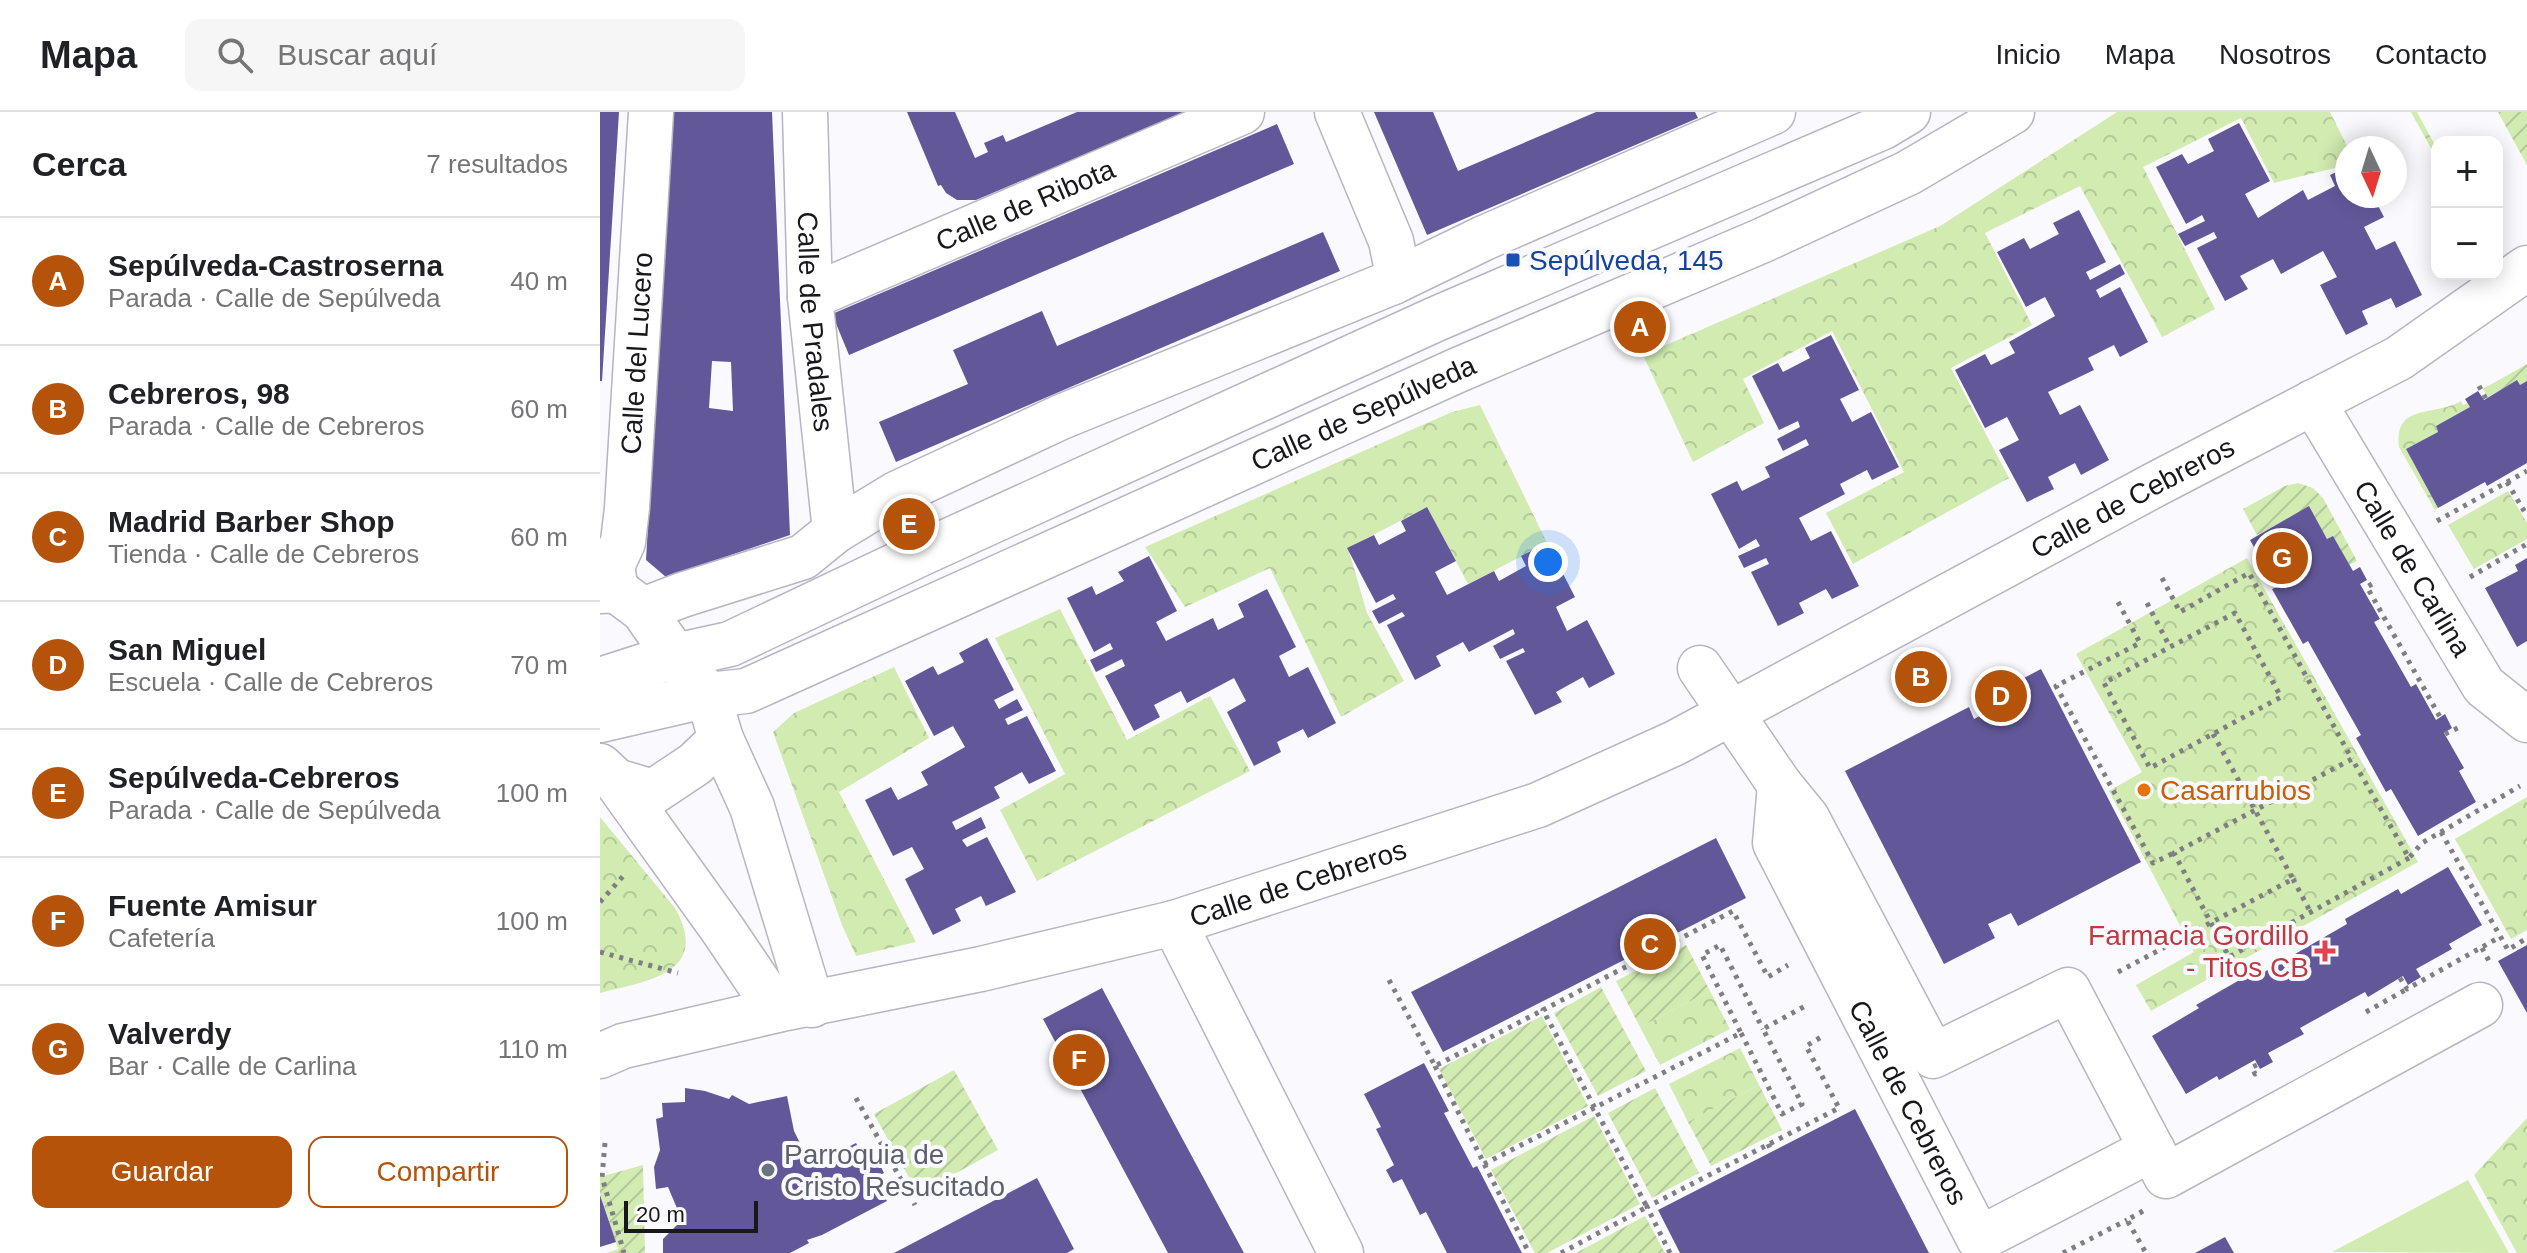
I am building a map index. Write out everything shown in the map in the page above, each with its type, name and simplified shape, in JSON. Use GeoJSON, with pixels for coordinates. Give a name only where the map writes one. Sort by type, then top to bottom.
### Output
{"type":"FeatureCollection","features":[{"type":"Feature","properties":{"kind":"street","name":"Calle del Lucero"},"geometry":{"type":"LineString","coordinates":[[619,597],[612,566],[623,542],[627,508],[651,112]]}},
{"type":"Feature","properties":{"kind":"street","name":"Calle de Pradales"},"geometry":{"type":"LineString","coordinates":[[805,112],[810,297],[835,531]]}},
{"type":"Feature","properties":{"kind":"street","name":"Calle de Ribota"},"geometry":{"type":"LineString","coordinates":[[810,297],[1242,112]]}},
{"type":"Feature","properties":{"kind":"street"},"geometry":{"type":"LineString","coordinates":[[1337,112],[1391,241],[1397,270],[1393,282]]}},
{"type":"Feature","properties":{"kind":"street"},"geometry":{"type":"LineString","coordinates":[[619,597],[682,595],[803,557],[835,531],[896,494],[1061,417],[1393,282],[1730,120],[1773,112]]}},
{"type":"Feature","properties":{"kind":"street","name":"Calle de Sepúlveda"},"geometry":{"type":"LineString","coordinates":[[600,680],[675,656],[730,644],[1436,319],[1883,127],[1908,112]]}},
{"type":"Feature","properties":{"kind":"street","name":"Calle de Sepúlveda"},"geometry":{"type":"LineString","coordinates":[[600,720],[708,695],[746,691],[1458,370],[1761,241],[1908,173],[2012,112]]}},
{"type":"Feature","properties":{"kind":"street","name":"Calle de Cebreros"},"geometry":{"type":"LineString","coordinates":[[600,1056],[623,1046],[981,969],[1174,923],[1538,805],[1675,743],[2399,358],[2527,268]]}},
{"type":"Feature","properties":{"kind":"street","name":"Calle de Carlina"},"geometry":{"type":"LineString","coordinates":[[2313,402],[2484,686],[2527,720]]}},
{"type":"Feature","properties":{"kind":"street"},"geometry":{"type":"LineString","coordinates":[[619,597],[708,695],[721,739],[752,807],[794,1008]]}},
{"type":"Feature","properties":{"kind":"street","name":"Calle de Sepúlveda"},"geometry":{"type":"LineString","coordinates":[[600,658],[675,656]]}},
{"type":"Feature","properties":{"kind":"street","name":"Calle de Cebreros"},"geometry":{"type":"LineString","coordinates":[[1700,668],[1780,785],[1807,818],[1933,1056],[2068,990],[2166,1176],[2480,1005]]}},
{"type":"Feature","properties":{"kind":"street"},"geometry":{"type":"LineString","coordinates":[[608,774],[653,792],[695,764],[721,739]]}},
{"type":"Feature","properties":{"kind":"street"},"geometry":{"type":"LineString","coordinates":[[608,774],[723,930],[794,1008]]}},
{"type":"Feature","properties":{"kind":"street","name":"Calle de Cebreros"},"geometry":{"type":"LineString","coordinates":[[1780,785],[1775,843],[1979,1239],[2152,1149]]}},
{"type":"Feature","properties":{"kind":"street","name":"Calle de Cebreros"},"geometry":{"type":"LineString","coordinates":[[1174,923],[1341,1253]]}},
{"type":"Feature","properties":{"kind":"path"},"geometry":{"type":"LineString","coordinates":[[2479,386],[2486,399]]}},
{"type":"Feature","properties":{"kind":"path"},"geometry":{"type":"LineString","coordinates":[[2437,521],[2527,471]]}},
{"type":"Feature","properties":{"kind":"path"},"geometry":{"type":"LineString","coordinates":[[2507,482],[2527,516]]}},
{"type":"Feature","properties":{"kind":"path"},"geometry":{"type":"LineString","coordinates":[[2470,577],[2527,544]]}},
{"type":"Feature","properties":{"kind":"path"},"geometry":{"type":"LineString","coordinates":[[2162,578],[2180,612],[2249,573],[2409,858]]}},
{"type":"Feature","properties":{"kind":"path"},"geometry":{"type":"LineString","coordinates":[[2375,582],[2365,584],[2440,717]]}},
{"type":"Feature","properties":{"kind":"path"},"geometry":{"type":"LineString","coordinates":[[2118,602],[2140,643],[2056,686],[2153,863],[2352,759]]}},
{"type":"Feature","properties":{"kind":"path"},"geometry":{"type":"LineString","coordinates":[[2147,603],[2170,647]]}},
{"type":"Feature","properties":{"kind":"path"},"geometry":{"type":"LineString","coordinates":[[2235,613],[2281,697],[2150,768],[2104,683],[2170,647],[2235,613]]}},
{"type":"Feature","properties":{"kind":"path"},"geometry":{"type":"LineString","coordinates":[[2445,734],[2460,727]]}},
{"type":"Feature","properties":{"kind":"path"},"geometry":{"type":"LineString","coordinates":[[2213,734],[2311,913]]}},
{"type":"Feature","properties":{"kind":"path"},"geometry":{"type":"LineString","coordinates":[[2174,853],[2229,957],[2409,858],[2422,843],[2520,786]]}},
{"type":"Feature","properties":{"kind":"path"},"geometry":{"type":"LineString","coordinates":[[2441,832],[2508,950],[2527,938]]}},
{"type":"Feature","properties":{"kind":"path"},"geometry":{"type":"LineString","coordinates":[[2118,972],[2293,879]]}},
{"type":"Feature","properties":{"kind":"path"},"geometry":{"type":"LineString","coordinates":[[1435,1066],[1733,911],[1768,977],[1789,965]]}},
{"type":"Feature","properties":{"kind":"path"},"geometry":{"type":"LineString","coordinates":[[2400,978],[2407,989],[2500,937]]}},
{"type":"Feature","properties":{"kind":"path"},"geometry":{"type":"LineString","coordinates":[[1720,945],[1763,1029],[1802,1104],[1782,1114],[1702,955],[1720,945]]}},
{"type":"Feature","properties":{"kind":"path"},"geometry":{"type":"LineString","coordinates":[[600,952],[678,973]]}},
{"type":"Feature","properties":{"kind":"path"},"geometry":{"type":"LineString","coordinates":[[1389,980],[1529,1253]]}},
{"type":"Feature","properties":{"kind":"path"},"geometry":{"type":"LineString","coordinates":[[1763,1029],[1810,1004]]}},
{"type":"Feature","properties":{"kind":"path"},"geometry":{"type":"LineString","coordinates":[[1543,1010],[1670,1253]]}},
{"type":"Feature","properties":{"kind":"path"},"geometry":{"type":"LineString","coordinates":[[1484,1164],[1741,1033]]}},
{"type":"Feature","properties":{"kind":"path"},"geometry":{"type":"LineString","coordinates":[[1561,1253],[1839,1108],[1806,1046],[1826,1035]]}},
{"type":"Feature","properties":{"kind":"path"},"geometry":{"type":"LineString","coordinates":[[856,1098],[915,1205]]}},
{"type":"Feature","properties":{"kind":"path"},"geometry":{"type":"LineString","coordinates":[[605,1143],[602,1177],[624,1253]]}},
{"type":"Feature","properties":{"kind":"path"},"geometry":{"type":"LineString","coordinates":[[1768,1144],[1772,1152]]}},
{"type":"Feature","properties":{"kind":"path"},"geometry":{"type":"LineString","coordinates":[[2063,1253],[2127,1220]]}},
{"type":"Feature","properties":{"kind":"path"},"geometry":{"type":"LineString","coordinates":[[2131,1228],[2146,1253]]}},
{"type":"Feature","properties":{"kind":"green space"},"geometry":{"type":"Polygon","coordinates":[[[2117,112],[2330,112],[2342,136],[2335,136],[2335,168],[2274,183],[2241,118],[2143,167],[2215,309],[2162,337],[2080,186],[1985,233],[2032,325],[1951,368],[2009,478],[1853,564],[1826,513],[1904,472],[1832,331],[1743,379],[1764,423],[1693,462],[1643,355],[1940,226],[2117,112]]]}},
{"type":"Feature","properties":{"kind":"green space"},"geometry":{"type":"Polygon","coordinates":[[[2411,112],[2417,112],[2431,138],[2431,148],[2411,112]]]}},
{"type":"Feature","properties":{"kind":"green space"},"geometry":{"type":"Polygon","coordinates":[[[2498,112],[2527,112],[2527,165],[2498,112]]]}},
{"type":"Feature","properties":{"kind":"green space"},"geometry":{"type":"Polygon","coordinates":[[[2527,364],[2527,381],[2520,385],[2517,381],[2488,397],[2483,389],[2527,364]]]}},
{"type":"Feature","properties":{"kind":"green space"},"geometry":{"type":"Polygon","coordinates":[[[2461,401],[2470,407],[2436,426],[2438,432],[2406,449],[2438,508],[2435,510],[2399,447],[2399,433],[2409,417],[2461,401]]]}},
{"type":"Feature","properties":{"kind":"green space"},"geometry":{"type":"Polygon","coordinates":[[[1480,405],[1547,543],[1468,584],[1427,507],[1348,548],[1367,613],[1404,681],[1341,717],[1270,568],[1185,607],[1145,547],[1452,412],[1480,405]]]}},
{"type":"Feature","properties":{"kind":"green space"},"geometry":{"type":"Polygon","coordinates":[[[2298,483],[2313,488],[2323,498],[2357,561],[2349,565],[2333,537],[2327,539],[2309,507],[2257,535],[2243,509],[2285,486],[2298,483]]]}},
{"type":"Feature","properties":{"kind":"green space"},"geometry":{"type":"Polygon","coordinates":[[[2508,491],[2527,523],[2527,539],[2474,569],[2448,525],[2508,491]]]}},
{"type":"Feature","properties":{"kind":"green space"},"geometry":{"type":"Polygon","coordinates":[[[2247,558],[2418,862],[2151,1011],[2136,985],[2194,952],[2109,791],[2142,772],[2076,654],[2247,558]]]}},
{"type":"Feature","properties":{"kind":"green space"},"geometry":{"type":"Polygon","coordinates":[[[1060,609],[1127,740],[1210,696],[1250,771],[1037,881],[1000,810],[1065,774],[995,638],[1060,609]]]}},
{"type":"Feature","properties":{"kind":"green space"},"geometry":{"type":"Polygon","coordinates":[[[894,667],[929,738],[839,792],[916,942],[856,956],[773,732],[794,713],[894,667]]]}},
{"type":"Feature","properties":{"kind":"green space"},"geometry":{"type":"Polygon","coordinates":[[[2527,797],[2527,930],[2511,939],[2455,839],[2527,797]]]}},
{"type":"Feature","properties":{"kind":"green space"},"geometry":{"type":"Polygon","coordinates":[[[600,817],[675,908],[684,930],[685,947],[680,961],[669,971],[600,993],[600,817]]]}},
{"type":"Feature","properties":{"kind":"green space"},"geometry":{"type":"Polygon","coordinates":[[[1686,945],[1710,991],[1640,1027],[1616,981],[1686,945]]]}},
{"type":"Feature","properties":{"kind":"green space"},"geometry":{"type":"Polygon","coordinates":[[[1601,987],[1646,1071],[1598,1096],[1554,1013],[1601,987]]]}},
{"type":"Feature","properties":{"kind":"green space"},"geometry":{"type":"Polygon","coordinates":[[[1710,991],[1730,1029],[1660,1065],[1640,1027],[1710,991]]]}},
{"type":"Feature","properties":{"kind":"green space"},"geometry":{"type":"Polygon","coordinates":[[[1542,1016],[1588,1106],[1486,1159],[1439,1069],[1542,1016]]]}},
{"type":"Feature","properties":{"kind":"green space"},"geometry":{"type":"Polygon","coordinates":[[[1740,1048],[1759,1085],[1688,1122],[1669,1084],[1740,1048]]]}},
{"type":"Feature","properties":{"kind":"green space"},"geometry":{"type":"Polygon","coordinates":[[[954,1070],[998,1150],[918,1194],[874,1114],[954,1070]]]}},
{"type":"Feature","properties":{"kind":"green space"},"geometry":{"type":"Polygon","coordinates":[[[1759,1085],[1782,1130],[1711,1166],[1688,1122],[1759,1085]]]}},
{"type":"Feature","properties":{"kind":"green space"},"geometry":{"type":"Polygon","coordinates":[[[1655,1088],[1699,1173],[1652,1198],[1608,1113],[1655,1088]]]}},
{"type":"Feature","properties":{"kind":"green space"},"geometry":{"type":"Polygon","coordinates":[[[1594,1116],[1640,1204],[1547,1253],[1535,1253],[1491,1170],[1594,1116]]]}},
{"type":"Feature","properties":{"kind":"green space"},"geometry":{"type":"Polygon","coordinates":[[[2527,1118],[2527,1253],[2517,1253],[2474,1175],[2527,1118]]]}},
{"type":"Feature","properties":{"kind":"green space"},"geometry":{"type":"Polygon","coordinates":[[[643,1165],[645,1253],[607,1253],[618,1249],[600,1193],[600,1177],[643,1165]]]}},
{"type":"Feature","properties":{"kind":"green space"},"geometry":{"type":"Polygon","coordinates":[[[2468,1180],[2509,1253],[2332,1252],[2468,1180]]]}},
{"type":"Feature","properties":{"kind":"green space"},"geometry":{"type":"Polygon","coordinates":[[[1645,1216],[1665,1253],[1576,1253],[1645,1216]]]}},
{"type":"Feature","properties":{"kind":"building"},"geometry":{"type":"Polygon","coordinates":[[[600,112],[619,112],[602,381],[600,381],[600,112]]]}},
{"type":"Feature","properties":{"kind":"building"},"geometry":{"type":"Polygon","coordinates":[[[672,112],[772,112],[790,535],[666,577],[646,560],[672,112]],[[712,361],[709,408],[733,411],[731,362],[712,361]]]}},
{"type":"Feature","properties":{"kind":"building"},"geometry":{"type":"Polygon","coordinates":[[[907,112],[955,112],[975,158],[988,152],[984,143],[1003,135],[1006,142],[1077,112],[1186,112],[1023,182],[976,200],[957,200],[946,193],[941,185],[938,186],[907,112]]]}},
{"type":"Feature","properties":{"kind":"building"},"geometry":{"type":"Polygon","coordinates":[[[1374,112],[1433,112],[1458,171],[1596,112],[1695,112],[1698,118],[1427,235],[1374,112]]]}},
{"type":"Feature","properties":{"kind":"building"},"geometry":{"type":"Polygon","coordinates":[[[2239,123],[2270,181],[2245,194],[2258,218],[2303,190],[2308,200],[2335,186],[2335,208],[2379,208],[2384,217],[2364,227],[2376,250],[2395,241],[2422,295],[2396,308],[2391,298],[2362,311],[2368,324],[2346,335],[2320,285],[2337,277],[2323,251],[2281,274],[2273,259],[2240,276],[2248,289],[2225,301],[2197,248],[2217,238],[2214,232],[2185,246],[2178,234],[2205,221],[2202,215],[2186,224],[2156,167],[2182,154],[2188,164],[2214,151],[2208,139],[2239,123]]]}},
{"type":"Feature","properties":{"kind":"building"},"geometry":{"type":"Polygon","coordinates":[[[1277,124],[1294,164],[849,355],[832,314],[1277,124]]]}},
{"type":"Feature","properties":{"kind":"building"},"geometry":{"type":"Polygon","coordinates":[[[2079,210],[2106,262],[2086,272],[2090,280],[2120,264],[2125,274],[2096,290],[2100,298],[2120,287],[2148,342],[2120,357],[2114,345],[2088,358],[2094,370],[2048,392],[2060,415],[2080,405],[2109,460],[2081,475],[2075,463],[2048,477],[2054,489],[2027,502],[1999,450],[2019,440],[2007,417],[1985,428],[1955,370],[1985,354],[1991,365],[2015,353],[2009,342],[2055,316],[2045,297],[2026,307],[1997,252],[2024,238],[2030,249],[2059,234],[2053,223],[2079,210]]]}},
{"type":"Feature","properties":{"kind":"building"},"geometry":{"type":"Polygon","coordinates":[[[1323,232],[1340,271],[896,462],[879,422],[968,384],[953,350],[1042,311],[1057,346],[1323,232]]]}},
{"type":"Feature","properties":{"kind":"building"},"geometry":{"type":"Polygon","coordinates":[[[1831,335],[1859,390],[1840,399],[1852,422],[1871,412],[1899,467],[1872,480],[1867,470],[1840,484],[1845,494],[1799,518],[1811,541],[1831,531],[1859,586],[1832,599],[1826,589],[1799,603],[1804,613],[1778,626],[1751,572],[1769,564],[1766,558],[1744,568],[1738,556],[1760,546],[1756,539],[1739,549],[1711,494],[1737,481],[1742,491],[1770,477],[1765,467],[1809,445],[1806,439],[1783,451],[1777,439],[1800,427],[1798,421],[1779,430],[1752,376],[1778,363],[1783,372],[1810,358],[1805,348],[1831,335]]]}},
{"type":"Feature","properties":{"kind":"building"},"geometry":{"type":"Polygon","coordinates":[[[2517,380],[2520,385],[2527,381],[2527,463],[2487,486],[2485,482],[2438,508],[2406,449],[2438,432],[2436,426],[2470,407],[2465,399],[2478,391],[2484,400],[2517,380]]]}},
{"type":"Feature","properties":{"kind":"building"},"geometry":{"type":"Polygon","coordinates":[[[2309,506],[2327,539],[2333,536],[2353,571],[2360,567],[2367,580],[2360,584],[2380,619],[2374,622],[2411,687],[2416,684],[2436,720],[2445,714],[2452,728],[2444,733],[2464,768],[2459,771],[2476,802],[2418,836],[2391,789],[2386,792],[2356,738],[2361,735],[2308,641],[2303,644],[2272,589],[2277,587],[2250,540],[2309,506]]]}},
{"type":"Feature","properties":{"kind":"building"},"geometry":{"type":"Polygon","coordinates":[[[1427,507],[1456,561],[1435,572],[1447,595],[1494,571],[1499,581],[1526,566],[1521,556],[1547,543],[1575,597],[1556,607],[1567,631],[1587,620],[1615,674],[1589,688],[1583,677],[1556,692],[1562,702],[1535,715],[1506,661],[1525,652],[1523,648],[1500,659],[1493,646],[1515,634],[1513,629],[1469,652],[1463,642],[1436,656],[1441,666],[1415,680],[1387,625],[1405,616],[1402,612],[1379,624],[1372,611],[1396,599],[1393,594],[1376,603],[1347,548],[1374,535],[1379,545],[1406,531],[1401,521],[1427,507]]]}},
{"type":"Feature","properties":{"kind":"building"},"geometry":{"type":"Polygon","coordinates":[[[1149,556],[1177,611],[1156,622],[1166,641],[1213,618],[1218,630],[1244,617],[1238,604],[1267,589],[1296,647],[1279,656],[1289,677],[1308,667],[1336,723],[1308,738],[1303,729],[1277,742],[1281,752],[1254,766],[1227,712],[1246,701],[1234,678],[1187,703],[1181,691],[1154,705],[1160,717],[1134,731],[1105,676],[1125,666],[1122,659],[1096,672],[1090,660],[1113,649],[1110,643],[1094,652],[1067,598],[1092,586],[1096,595],[1124,581],[1118,572],[1149,556]]]}},
{"type":"Feature","properties":{"kind":"building"},"geometry":{"type":"Polygon","coordinates":[[[2527,558],[2527,641],[2517,647],[2485,588],[2518,571],[2515,565],[2527,558]]]}},
{"type":"Feature","properties":{"kind":"building"},"geometry":{"type":"Polygon","coordinates":[[[987,638],[1014,690],[994,700],[999,709],[1017,699],[1023,710],[1005,719],[1008,725],[1027,716],[1056,771],[1029,784],[1022,772],[994,787],[1000,798],[952,822],[956,830],[981,817],[986,828],[962,840],[967,847],[987,837],[1016,892],[986,906],[981,896],[955,909],[961,921],[933,935],[905,879],[924,869],[912,847],[893,856],[865,800],[891,787],[898,800],[928,785],[921,772],[965,747],[953,726],[934,736],[905,681],[933,666],[938,675],[964,662],[959,653],[987,638]]]}},
{"type":"Feature","properties":{"kind":"building"},"geometry":{"type":"Polygon","coordinates":[[[2041,669],[2141,862],[2018,926],[2011,913],[1988,924],[1995,938],[1944,964],[1845,771],[1969,707],[1974,719],[1997,707],[1991,695],[2041,669]]]}},
{"type":"Feature","properties":{"kind":"building"},"geometry":{"type":"Polygon","coordinates":[[[1716,838],[1746,898],[1443,1052],[1411,992],[1716,838]]]}},
{"type":"Feature","properties":{"kind":"building"},"geometry":{"type":"Polygon","coordinates":[[[2448,867],[2482,925],[2449,944],[2452,949],[2416,969],[2421,977],[2408,985],[2403,976],[2368,997],[2365,992],[2300,1028],[2304,1034],[2268,1053],[2273,1062],[2260,1069],[2255,1060],[2219,1080],[2217,1076],[2186,1094],[2152,1036],[2199,1008],[2196,1005],[2250,974],[2252,979],[2347,924],[2345,919],[2398,889],[2401,894],[2448,867]]]}},
{"type":"Feature","properties":{"kind":"building"},"geometry":{"type":"Polygon","coordinates":[[[2527,945],[2527,1013],[2498,961],[2527,945]]]}},
{"type":"Feature","properties":{"kind":"building"},"geometry":{"type":"Polygon","coordinates":[[[1102,988],[1244,1253],[1168,1253],[1043,1019],[1102,988]]]}},
{"type":"Feature","properties":{"kind":"building"},"geometry":{"type":"Polygon","coordinates":[[[1424,1063],[1449,1111],[1444,1113],[1473,1168],[1477,1166],[1522,1253],[1447,1253],[1426,1212],[1420,1215],[1402,1179],[1393,1183],[1386,1170],[1394,1165],[1376,1129],[1381,1127],[1364,1094],[1424,1063]]]}},
{"type":"Feature","properties":{"kind":"building","name":"Parroquia de Cristo Resucitado"},"geometry":{"type":"Polygon","coordinates":[[[685,1088],[729,1099],[732,1095],[749,1104],[787,1096],[794,1131],[808,1159],[816,1156],[819,1162],[856,1143],[865,1160],[875,1155],[884,1173],[874,1178],[887,1201],[807,1240],[809,1243],[790,1253],[663,1253],[663,1239],[682,1220],[668,1187],[656,1189],[654,1167],[660,1150],[656,1119],[663,1117],[662,1103],[685,1102],[685,1088]]]}},
{"type":"Feature","properties":{"kind":"building"},"geometry":{"type":"Polygon","coordinates":[[[1855,1109],[1929,1253],[1680,1253],[1658,1210],[1855,1109]]]}},
{"type":"Feature","properties":{"kind":"building"},"geometry":{"type":"Polygon","coordinates":[[[1037,1178],[1074,1249],[1067,1253],[894,1253],[1037,1178]]]}},
{"type":"Feature","properties":{"kind":"building"},"geometry":{"type":"Polygon","coordinates":[[[600,1195],[616,1242],[600,1247],[600,1195]]]}},
{"type":"Feature","properties":{"kind":"building"},"geometry":{"type":"Polygon","coordinates":[[[2225,1237],[2234,1253],[2195,1253],[2225,1237]]]}},
{"type":"Feature","properties":{"kind":"place","name":"Sepúlveda, 145"},"geometry":{"type":"Point","coordinates":[1513,260]}},
{"type":"Feature","properties":{"kind":"place","name":"Sepúlveda-Castroserna"},"geometry":{"type":"Point","coordinates":[1640,327]}},
{"type":"Feature","properties":{"kind":"place","name":"Sepúlveda-Cebreros"},"geometry":{"type":"Point","coordinates":[909,524]}},
{"type":"Feature","properties":{"kind":"place","name":"Valverdy"},"geometry":{"type":"Point","coordinates":[2282,558]}},
{"type":"Feature","properties":{"kind":"place","name":"Cebreros, 98"},"geometry":{"type":"Point","coordinates":[1921,677]}},
{"type":"Feature","properties":{"kind":"place","name":"San Miguel"},"geometry":{"type":"Point","coordinates":[2001,696]}},
{"type":"Feature","properties":{"kind":"place","name":"Casarrubios"},"geometry":{"type":"Point","coordinates":[2144,790]}},
{"type":"Feature","properties":{"kind":"place","name":"Madrid Barber Shop"},"geometry":{"type":"Point","coordinates":[1650,944]}},
{"type":"Feature","properties":{"kind":"place","name":"Farmacia Gordillo - Titos CB"},"geometry":{"type":"Point","coordinates":[2325,951]}},
{"type":"Feature","properties":{"kind":"place","name":"Fuente Amisur"},"geometry":{"type":"Point","coordinates":[1079,1060]}},
{"type":"Feature","properties":{"kind":"place","name":"Parroquia de Cristo Resucitado"},"geometry":{"type":"Point","coordinates":[768,1170]}}]}
